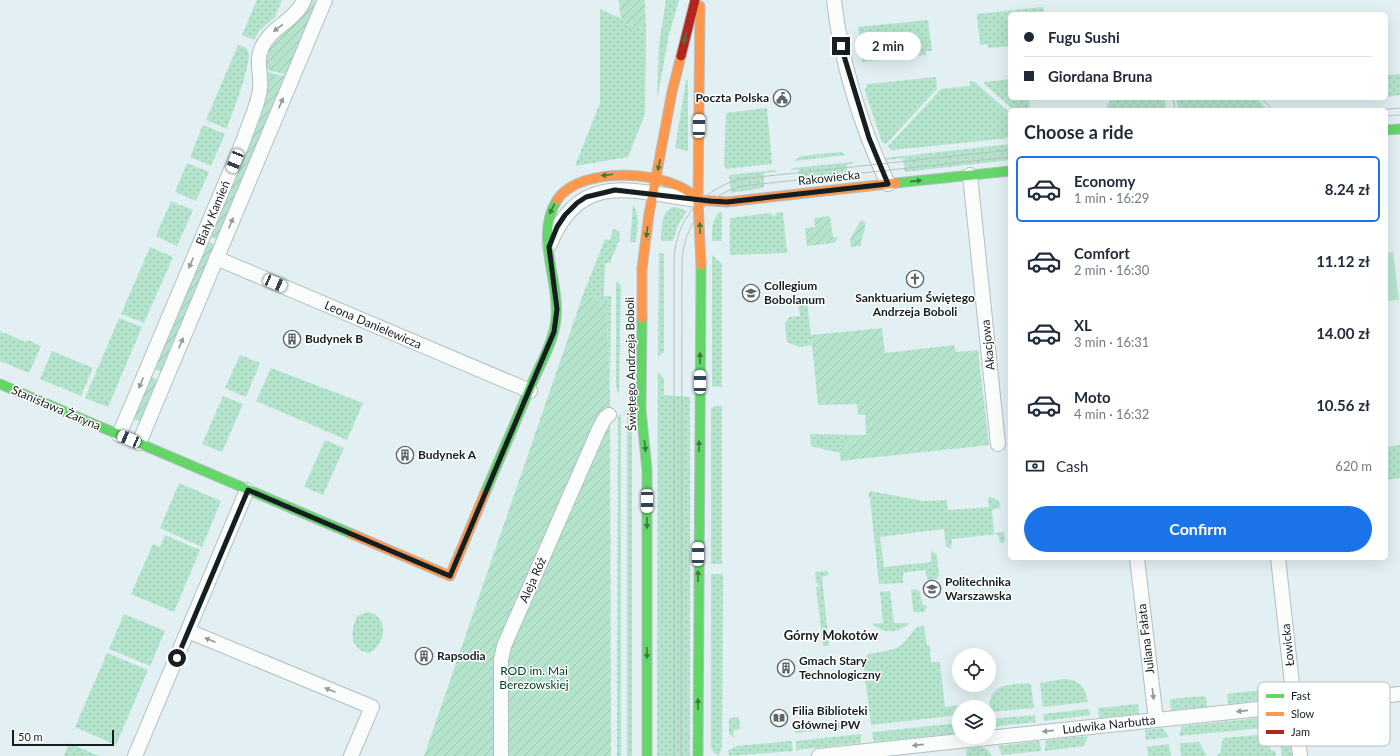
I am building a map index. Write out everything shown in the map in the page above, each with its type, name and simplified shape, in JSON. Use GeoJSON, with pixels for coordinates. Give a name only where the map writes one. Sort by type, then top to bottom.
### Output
{"type":"FeatureCollection","features":[{"type":"Feature","properties":{"kind":"main road","name":"Świętego Andrzeja Boboli"},"geometry":{"type":"LineString","coordinates":[[647,756],[647,470],[642,410],[642,283],[649,214],[675,80],[695,0]]}},
{"type":"Feature","properties":{"kind":"main road"},"geometry":{"type":"LineString","coordinates":[[698,750],[701,247],[698,200],[700,0]]}},
{"type":"Feature","properties":{"kind":"main road"},"geometry":{"type":"LineString","coordinates":[[1388,130],[1400,129]]}},
{"type":"Feature","properties":{"kind":"main road","name":"Rakowiecka"},"geometry":{"type":"LineString","coordinates":[[698,200],[727,202],[1008,171]]}},
{"type":"Feature","properties":{"kind":"main road","name":"Stanisława Żaryna"},"geometry":{"type":"LineString","coordinates":[[0,384],[450,576],[530,391],[556,325],[557,309],[547,232],[548,216],[557,200],[570,188],[588,179],[613,174],[656,179],[682,186],[693,193],[698,200]]}},
{"type":"Feature","properties":{"kind":"street","name":"Biały Kamień"},"geometry":{"type":"LineString","coordinates":[[119,435],[244,139],[260,89],[258,63],[260,50],[270,34],[296,14],[304,0]]}},
{"type":"Feature","properties":{"kind":"street","name":"Biały Kamień"},"geometry":{"type":"LineString","coordinates":[[139,444],[324,0]]}},
{"type":"Feature","properties":{"kind":"street"},"geometry":{"type":"LineString","coordinates":[[834,0],[838,36],[849,79],[874,152],[888,184]]}},
{"type":"Feature","properties":{"kind":"street","name":"Akacjowa"},"geometry":{"type":"LineString","coordinates":[[970,175],[998,444]]}},
{"type":"Feature","properties":{"kind":"street","name":"Stanisława Żaryna"},"geometry":{"type":"LineString","coordinates":[[549,247],[557,227],[565,215],[583,199],[596,193],[615,190],[698,200]]}},
{"type":"Feature","properties":{"kind":"street","name":"Leona Danielewicza"},"geometry":{"type":"LineString","coordinates":[[216,258],[530,391]]}},
{"type":"Feature","properties":{"kind":"street","name":"Aleja Róż"},"geometry":{"type":"LineString","coordinates":[[501,756],[501,660],[504,646],[599,429],[605,418],[609,415]]}},
{"type":"Feature","properties":{"kind":"street"},"geometry":{"type":"LineString","coordinates":[[135,756],[248,490]]}},
{"type":"Feature","properties":{"kind":"street","name":"Juliana Fałata"},"geometry":{"type":"LineString","coordinates":[[1137,560],[1156,720]]}},
{"type":"Feature","properties":{"kind":"street","name":"Łowicka"},"geometry":{"type":"LineString","coordinates":[[1278,560],[1291,682]]}},
{"type":"Feature","properties":{"kind":"street"},"geometry":{"type":"LineString","coordinates":[[188,631],[372,707],[351,756]]}},
{"type":"Feature","properties":{"kind":"street","name":"Ludwika Narbutta"},"geometry":{"type":"LineString","coordinates":[[1390,695],[1400,694]]}},
{"type":"Feature","properties":{"kind":"street","name":"Ludwika Narbutta"},"geometry":{"type":"LineString","coordinates":[[819,756],[1258,710]]}},
{"type":"Feature","properties":{"kind":"street","name":"Łowicka"},"geometry":{"type":"LineString","coordinates":[[1299,746],[1300,756]]}},
{"type":"Feature","properties":{"kind":"street"},"geometry":{"type":"LineString","coordinates":[[698,750],[707,756]]}},
{"type":"Feature","properties":{"kind":"green space"},"geometry":{"type":"Polygon","coordinates":[[[257,0],[282,0],[275,17],[260,30],[254,39],[251,39],[242,35],[257,0]]]}},
{"type":"Feature","properties":{"kind":"green space"},"geometry":{"type":"Polygon","coordinates":[[[310,0],[314,0],[317,3],[287,75],[264,69],[265,50],[310,0]]]}},
{"type":"Feature","properties":{"kind":"green space"},"geometry":{"type":"Polygon","coordinates":[[[619,0],[645,0],[646,28],[632,26],[624,22],[620,14],[619,0]]]}},
{"type":"Feature","properties":{"kind":"green space"},"geometry":{"type":"Polygon","coordinates":[[[666,0],[679,0],[669,35],[657,100],[659,44],[666,0]]]}},
{"type":"Feature","properties":{"kind":"green space"},"geometry":{"type":"Polygon","coordinates":[[[1043,7],[1044,12],[1008,12],[1008,46],[988,48],[987,44],[980,45],[977,14],[1043,7]]]}},
{"type":"Feature","properties":{"kind":"green space"},"geometry":{"type":"Polygon","coordinates":[[[600,9],[620,18],[626,25],[646,28],[645,114],[628,157],[575,166],[600,103],[600,9]]]}},
{"type":"Feature","properties":{"kind":"green space"},"geometry":{"type":"Polygon","coordinates":[[[928,20],[932,51],[926,51],[926,55],[862,62],[858,27],[928,20]]]}},
{"type":"Feature","properties":{"kind":"green space"},"geometry":{"type":"Polygon","coordinates":[[[238,45],[247,49],[249,57],[245,77],[227,129],[206,120],[238,45]]]}},
{"type":"Feature","properties":{"kind":"green space"},"geometry":{"type":"Polygon","coordinates":[[[264,71],[287,77],[218,240],[209,236],[264,71]]]}},
{"type":"Feature","properties":{"kind":"green space"},"geometry":{"type":"Polygon","coordinates":[[[1388,74],[1392,75],[1400,74],[1400,95],[1388,97],[1388,74]]]}},
{"type":"Feature","properties":{"kind":"green space"},"geometry":{"type":"Polygon","coordinates":[[[936,77],[937,89],[886,144],[882,142],[865,91],[867,84],[936,77]]]}},
{"type":"Feature","properties":{"kind":"green space"},"geometry":{"type":"Polygon","coordinates":[[[1008,79],[1008,100],[1029,100],[1030,108],[1012,108],[984,84],[984,82],[1008,79]]]}},
{"type":"Feature","properties":{"kind":"green space"},"geometry":{"type":"Polygon","coordinates":[[[686,80],[688,80],[688,151],[675,148],[686,80]]]}},
{"type":"Feature","properties":{"kind":"green space"},"geometry":{"type":"Polygon","coordinates":[[[970,81],[975,82],[1008,111],[1008,138],[892,150],[888,146],[941,89],[970,86],[970,81]]]}},
{"type":"Feature","properties":{"kind":"green space"},"geometry":{"type":"Polygon","coordinates":[[[1111,100],[1164,100],[1166,108],[1108,108],[1107,106],[1111,100]]]}},
{"type":"Feature","properties":{"kind":"green space"},"geometry":{"type":"Polygon","coordinates":[[[1176,100],[1259,100],[1265,108],[1178,108],[1176,100]]]}},
{"type":"Feature","properties":{"kind":"green space"},"geometry":{"type":"Polygon","coordinates":[[[767,108],[772,164],[726,169],[724,165],[726,113],[767,108]]]}},
{"type":"Feature","properties":{"kind":"green space"},"geometry":{"type":"Polygon","coordinates":[[[203,125],[225,134],[211,166],[190,157],[203,125]]]}},
{"type":"Feature","properties":{"kind":"green space"},"geometry":{"type":"Polygon","coordinates":[[[1008,144],[1008,160],[905,172],[903,158],[887,160],[886,158],[1008,144]]]}},
{"type":"Feature","properties":{"kind":"green space"},"geometry":{"type":"Polygon","coordinates":[[[841,152],[846,155],[794,161],[801,156],[841,152]]]}},
{"type":"Feature","properties":{"kind":"green space"},"geometry":{"type":"Polygon","coordinates":[[[853,162],[853,164],[846,165],[847,177],[800,182],[798,169],[790,170],[793,168],[853,162]]]}},
{"type":"Feature","properties":{"kind":"green space"},"geometry":{"type":"Polygon","coordinates":[[[187,163],[209,172],[196,201],[175,192],[187,163]]]}},
{"type":"Feature","properties":{"kind":"green space"},"geometry":{"type":"Polygon","coordinates":[[[777,170],[776,172],[764,173],[763,188],[731,193],[729,175],[777,170]]]}},
{"type":"Feature","properties":{"kind":"green space"},"geometry":{"type":"Polygon","coordinates":[[[171,201],[193,210],[177,246],[156,236],[171,201]]]}},
{"type":"Feature","properties":{"kind":"green space"},"geometry":{"type":"Polygon","coordinates":[[[633,205],[638,218],[638,228],[636,242],[630,242],[633,205]]]}},
{"type":"Feature","properties":{"kind":"green space"},"geometry":{"type":"Polygon","coordinates":[[[675,207],[687,211],[678,225],[673,241],[661,241],[664,216],[670,209],[675,207]]]}},
{"type":"Feature","properties":{"kind":"green space"},"geometry":{"type":"Polygon","coordinates":[[[722,211],[722,241],[712,241],[712,228],[714,220],[722,211]]]}},
{"type":"Feature","properties":{"kind":"green space"},"geometry":{"type":"Polygon","coordinates":[[[783,212],[787,253],[730,255],[730,218],[771,213],[772,216],[776,215],[776,213],[783,212]]]}},
{"type":"Feature","properties":{"kind":"green space"},"geometry":{"type":"Polygon","coordinates":[[[830,216],[833,237],[838,237],[837,240],[834,243],[807,246],[805,228],[815,227],[814,218],[830,216]]]}},
{"type":"Feature","properties":{"kind":"green space"},"geometry":{"type":"Polygon","coordinates":[[[860,221],[865,221],[861,246],[851,247],[850,240],[860,221]]]}},
{"type":"Feature","properties":{"kind":"green space"},"geometry":{"type":"Polygon","coordinates":[[[613,229],[619,231],[620,241],[618,242],[611,263],[605,263],[604,296],[611,296],[610,386],[606,304],[584,292],[605,239],[610,240],[613,229]]]}},
{"type":"Feature","properties":{"kind":"green space"},"geometry":{"type":"Polygon","coordinates":[[[206,241],[216,245],[162,371],[156,370],[154,368],[206,241]]]}},
{"type":"Feature","properties":{"kind":"green space"},"geometry":{"type":"Polygon","coordinates":[[[150,247],[173,257],[144,323],[121,314],[150,247]]]}},
{"type":"Feature","properties":{"kind":"green space"},"geometry":{"type":"Polygon","coordinates":[[[1393,252],[1399,300],[1388,301],[1388,253],[1393,252]]]}},
{"type":"Feature","properties":{"kind":"green space"},"geometry":{"type":"Polygon","coordinates":[[[659,253],[664,254],[664,352],[658,357],[659,253]]]}},
{"type":"Feature","properties":{"kind":"green space"},"geometry":{"type":"Polygon","coordinates":[[[712,255],[722,264],[722,387],[712,386],[712,255]]]}},
{"type":"Feature","properties":{"kind":"green space"},"geometry":{"type":"Polygon","coordinates":[[[616,281],[621,285],[619,394],[616,387],[616,281]]]}},
{"type":"Feature","properties":{"kind":"green space","name":"ROD im. Mai Berezowskiej"},"geometry":{"type":"Polygon","coordinates":[[[584,292],[606,304],[610,391],[611,756],[424,756],[584,292]]]}},
{"type":"Feature","properties":{"kind":"green space"},"geometry":{"type":"Polygon","coordinates":[[[807,301],[812,345],[799,347],[787,342],[785,324],[789,317],[800,316],[798,302],[807,301]]]}},
{"type":"Feature","properties":{"kind":"green space"},"geometry":{"type":"Polygon","coordinates":[[[119,318],[142,327],[108,407],[85,398],[119,318]]]}},
{"type":"Feature","properties":{"kind":"green space"},"geometry":{"type":"Polygon","coordinates":[[[882,328],[885,353],[954,345],[956,352],[978,350],[989,445],[841,461],[839,450],[857,435],[866,435],[865,415],[858,415],[857,404],[818,405],[811,335],[882,328]]]}},
{"type":"Feature","properties":{"kind":"green space"},"geometry":{"type":"Polygon","coordinates":[[[0,331],[26,342],[28,340],[41,346],[29,373],[0,361],[0,331]]]}},
{"type":"Feature","properties":{"kind":"green space"},"geometry":{"type":"Polygon","coordinates":[[[52,351],[93,368],[81,396],[40,379],[52,351]]]}},
{"type":"Feature","properties":{"kind":"green space"},"geometry":{"type":"Polygon","coordinates":[[[240,355],[260,363],[246,397],[225,388],[240,355]]]}},
{"type":"Feature","properties":{"kind":"green space"},"geometry":{"type":"Polygon","coordinates":[[[271,368],[363,403],[347,440],[256,401],[271,368]]]}},
{"type":"Feature","properties":{"kind":"green space"},"geometry":{"type":"Polygon","coordinates":[[[658,372],[664,378],[664,395],[690,397],[690,756],[657,756],[658,372]]]}},
{"type":"Feature","properties":{"kind":"green space"},"geometry":{"type":"Polygon","coordinates":[[[149,377],[158,381],[141,422],[131,418],[149,377]]]}},
{"type":"Feature","properties":{"kind":"green space"},"geometry":{"type":"Polygon","coordinates":[[[223,396],[243,404],[222,452],[202,444],[223,396]]]}},
{"type":"Feature","properties":{"kind":"green space"},"geometry":{"type":"Polygon","coordinates":[[[715,406],[722,406],[722,564],[711,564],[711,408],[715,406]]]}},
{"type":"Feature","properties":{"kind":"green space"},"geometry":{"type":"Polygon","coordinates":[[[621,414],[621,756],[617,756],[618,416],[621,414]]]}},
{"type":"Feature","properties":{"kind":"green space"},"geometry":{"type":"Polygon","coordinates":[[[627,414],[632,414],[632,756],[627,756],[627,414]]]}},
{"type":"Feature","properties":{"kind":"green space"},"geometry":{"type":"Polygon","coordinates":[[[810,434],[857,435],[839,450],[839,453],[811,446],[810,434]]]}},
{"type":"Feature","properties":{"kind":"green space"},"geometry":{"type":"Polygon","coordinates":[[[325,440],[344,448],[323,495],[304,487],[325,440]]]}},
{"type":"Feature","properties":{"kind":"green space"},"geometry":{"type":"Polygon","coordinates":[[[1400,445],[1400,478],[1388,480],[1388,447],[1400,445]]]}},
{"type":"Feature","properties":{"kind":"green space"},"geometry":{"type":"Polygon","coordinates":[[[179,483],[221,501],[202,547],[160,528],[179,483]]]}},
{"type":"Feature","properties":{"kind":"green space"},"geometry":{"type":"Polygon","coordinates":[[[870,491],[923,501],[947,500],[948,510],[989,507],[988,497],[994,498],[999,502],[1001,507],[992,510],[994,533],[1004,532],[1005,541],[1000,543],[998,534],[952,539],[951,549],[946,546],[944,529],[880,537],[884,567],[931,562],[932,551],[937,555],[939,575],[937,579],[928,581],[925,570],[903,573],[903,583],[879,584],[870,498],[868,497],[870,491]]]}},
{"type":"Feature","properties":{"kind":"green space"},"geometry":{"type":"Polygon","coordinates":[[[165,535],[200,550],[174,612],[131,594],[153,544],[160,547],[165,535]]]}},
{"type":"Feature","properties":{"kind":"green space"},"geometry":{"type":"Polygon","coordinates":[[[827,571],[829,575],[822,577],[829,646],[823,646],[816,587],[819,587],[818,583],[816,583],[815,572],[827,571]]]}},
{"type":"Feature","properties":{"kind":"green space"},"geometry":{"type":"Polygon","coordinates":[[[711,574],[723,574],[722,747],[719,756],[714,753],[711,748],[711,574]]]}},
{"type":"Feature","properties":{"kind":"green space"},"geometry":{"type":"Polygon","coordinates":[[[916,589],[920,592],[922,603],[927,607],[924,612],[915,612],[913,609],[911,590],[916,589]]]}},
{"type":"Feature","properties":{"kind":"green space"},"geometry":{"type":"Polygon","coordinates":[[[890,591],[894,623],[910,623],[896,631],[882,630],[872,624],[883,623],[880,592],[890,591]]]}},
{"type":"Feature","properties":{"kind":"green space"},"geometry":{"type":"Polygon","coordinates":[[[369,612],[376,615],[380,620],[383,631],[379,644],[370,653],[358,648],[352,634],[357,616],[369,612]]]}},
{"type":"Feature","properties":{"kind":"green space"},"geometry":{"type":"Polygon","coordinates":[[[124,614],[165,631],[150,666],[109,649],[124,614]]]}},
{"type":"Feature","properties":{"kind":"green space"},"geometry":{"type":"Polygon","coordinates":[[[924,626],[927,646],[930,645],[931,662],[940,662],[945,707],[952,706],[952,716],[871,725],[863,661],[868,654],[891,650],[901,645],[916,627],[924,626]]]}},
{"type":"Feature","properties":{"kind":"green space"},"geometry":{"type":"Polygon","coordinates":[[[107,653],[148,670],[116,745],[75,727],[107,653]]]}},
{"type":"Feature","properties":{"kind":"green space"},"geometry":{"type":"Polygon","coordinates":[[[1069,679],[1081,685],[1086,692],[1088,702],[1043,707],[1040,683],[1069,679]]]}},
{"type":"Feature","properties":{"kind":"green space"},"geometry":{"type":"Polygon","coordinates":[[[1028,683],[1031,685],[1034,708],[996,711],[996,700],[991,700],[994,692],[1000,688],[1013,684],[1028,683]]]}},
{"type":"Feature","properties":{"kind":"green space"},"geometry":{"type":"Polygon","coordinates":[[[1258,691],[1258,701],[1228,704],[1227,694],[1258,691]]]}},
{"type":"Feature","properties":{"kind":"green space"},"geometry":{"type":"Polygon","coordinates":[[[1206,697],[1207,707],[1171,710],[1170,699],[1206,697]]]}},
{"type":"Feature","properties":{"kind":"green space"},"geometry":{"type":"Polygon","coordinates":[[[1138,704],[1139,714],[1099,718],[1098,708],[1138,704]]]}},
{"type":"Feature","properties":{"kind":"green space"},"geometry":{"type":"Polygon","coordinates":[[[1089,709],[1090,715],[1044,721],[1043,714],[1089,709]]]}},
{"type":"Feature","properties":{"kind":"green space"},"geometry":{"type":"Polygon","coordinates":[[[1035,715],[1036,722],[996,726],[996,719],[1035,715]]]}},
{"type":"Feature","properties":{"kind":"green space"},"geometry":{"type":"Polygon","coordinates":[[[739,717],[740,729],[734,730],[733,735],[735,738],[729,734],[729,718],[739,717]]]}},
{"type":"Feature","properties":{"kind":"green space"},"geometry":{"type":"Polygon","coordinates":[[[1258,718],[1258,728],[1179,736],[1182,726],[1258,718]]]}},
{"type":"Feature","properties":{"kind":"green space"},"geometry":{"type":"Polygon","coordinates":[[[860,719],[861,726],[795,733],[795,728],[860,719]]]}},
{"type":"Feature","properties":{"kind":"green space"},"geometry":{"type":"Polygon","coordinates":[[[952,724],[952,734],[874,742],[872,732],[952,724]]]}},
{"type":"Feature","properties":{"kind":"green space"},"geometry":{"type":"Polygon","coordinates":[[[1162,728],[1169,737],[1146,740],[1145,730],[1162,728]]]}},
{"type":"Feature","properties":{"kind":"green space"},"geometry":{"type":"Polygon","coordinates":[[[861,734],[861,743],[796,750],[796,741],[861,734]]]}},
{"type":"Feature","properties":{"kind":"green space"},"geometry":{"type":"Polygon","coordinates":[[[1258,735],[1258,746],[1270,746],[1270,750],[1275,751],[1276,756],[1216,756],[1221,752],[1222,741],[1224,738],[1258,735]]]}},
{"type":"Feature","properties":{"kind":"green space"},"geometry":{"type":"Polygon","coordinates":[[[1088,736],[1084,746],[1045,751],[1046,740],[1088,736]]]}},
{"type":"Feature","properties":{"kind":"green space"},"geometry":{"type":"Polygon","coordinates":[[[1038,741],[1040,743],[1041,751],[1002,755],[998,746],[1038,741]]]}},
{"type":"Feature","properties":{"kind":"green space"},"geometry":{"type":"Polygon","coordinates":[[[792,742],[793,751],[729,756],[728,750],[737,746],[792,742]]]}},
{"type":"Feature","properties":{"kind":"green space"},"geometry":{"type":"Polygon","coordinates":[[[1199,742],[1207,756],[1181,756],[1180,743],[1199,742]]]}},
{"type":"Feature","properties":{"kind":"green space"},"geometry":{"type":"Polygon","coordinates":[[[69,743],[99,756],[64,756],[69,743]]]}},
{"type":"Feature","properties":{"kind":"green space"},"geometry":{"type":"Polygon","coordinates":[[[1169,744],[1171,756],[1148,756],[1147,747],[1169,744]]]}},
{"type":"Feature","properties":{"kind":"green space"},"geometry":{"type":"Polygon","coordinates":[[[1281,746],[1291,746],[1292,756],[1282,756],[1281,746]]]}},
{"type":"Feature","properties":{"kind":"green space"},"geometry":{"type":"Polygon","coordinates":[[[981,747],[988,750],[992,756],[966,756],[966,751],[969,748],[981,747]]]}},
{"type":"Feature","properties":{"kind":"tram line"},"geometry":{"type":"LineString","coordinates":[[1173,100],[1175,108]]}},
{"type":"Feature","properties":{"kind":"tram line"},"geometry":{"type":"LineString","coordinates":[[1263,100],[1271,108]]}},
{"type":"Feature","properties":{"kind":"tram line"},"geometry":{"type":"LineString","coordinates":[[1388,109],[1400,108]]}},
{"type":"Feature","properties":{"kind":"tram line"},"geometry":{"type":"LineString","coordinates":[[1388,116],[1400,115]]}},
{"type":"Feature","properties":{"kind":"tram line"},"geometry":{"type":"LineString","coordinates":[[674,756],[674,259],[680,231],[686,219],[703,199],[726,184],[740,179],[1008,150]]}},
{"type":"Feature","properties":{"kind":"tram line"},"geometry":{"type":"LineString","coordinates":[[681,756],[682,260],[684,247],[693,223],[700,212],[718,196],[729,190],[742,186],[1008,157]]}},
{"type":"Feature","properties":{"kind":"traffic: fast"},"geometry":{"type":"LineString","coordinates":[[1388,130],[1400,129]]}},
{"type":"Feature","properties":{"kind":"traffic: fast"},"geometry":{"type":"LineString","coordinates":[[896,183],[1008,171]]}},
{"type":"Feature","properties":{"kind":"traffic: fast"},"geometry":{"type":"LineString","coordinates":[[485,493],[547,350],[555,327],[555,289],[549,258],[548,229],[551,214],[557,200]]}},
{"type":"Feature","properties":{"kind":"traffic: fast"},"geometry":{"type":"LineString","coordinates":[[698,756],[701,265]]}},
{"type":"Feature","properties":{"kind":"traffic: fast"},"geometry":{"type":"LineString","coordinates":[[642,318],[641,410],[647,470],[647,756]]}},
{"type":"Feature","properties":{"kind":"traffic: fast"},"geometry":{"type":"LineString","coordinates":[[0,384],[352,534]]}},
{"type":"Feature","properties":{"kind":"traffic: slow"},"geometry":{"type":"LineString","coordinates":[[700,6],[698,200],[701,265]]}},
{"type":"Feature","properties":{"kind":"traffic: slow"},"geometry":{"type":"LineString","coordinates":[[642,318],[642,269],[649,214],[672,92],[681,56]]}},
{"type":"Feature","properties":{"kind":"traffic: slow"},"geometry":{"type":"LineString","coordinates":[[557,200],[569,188],[586,181],[606,176],[627,175],[649,177],[669,182],[686,190],[698,200]]}},
{"type":"Feature","properties":{"kind":"traffic: slow"},"geometry":{"type":"LineString","coordinates":[[698,200],[727,202],[896,183]]}},
{"type":"Feature","properties":{"kind":"traffic: slow"},"geometry":{"type":"LineString","coordinates":[[352,534],[450,576],[485,493]]}},
{"type":"Feature","properties":{"kind":"traffic: jam"},"geometry":{"type":"LineString","coordinates":[[681,56],[695,0]]}},
{"type":"Feature","properties":{"kind":"place","name":"Poczta Polska"},"geometry":{"type":"Point","coordinates":[782,98]}},
{"type":"Feature","properties":{"kind":"place","name":"Sanktuarium Świętego Andrzeja Boboli"},"geometry":{"type":"Point","coordinates":[915,279]}},
{"type":"Feature","properties":{"kind":"place","name":"Collegium Bobolanum"},"geometry":{"type":"Point","coordinates":[751,293]}},
{"type":"Feature","properties":{"kind":"place","name":"Budynek B"},"geometry":{"type":"Point","coordinates":[292,339]}},
{"type":"Feature","properties":{"kind":"place","name":"Budynek A"},"geometry":{"type":"Point","coordinates":[405,455]}},
{"type":"Feature","properties":{"kind":"place","name":"Politechnika Warszawska"},"geometry":{"type":"Point","coordinates":[932,589]}},
{"type":"Feature","properties":{"kind":"place","name":"Rapsodia"},"geometry":{"type":"Point","coordinates":[424,656]}},
{"type":"Feature","properties":{"kind":"place","name":"Gmach Stary Technologiczny"},"geometry":{"type":"Point","coordinates":[786,668]}},
{"type":"Feature","properties":{"kind":"place","name":"Filia Biblioteki Głównej PW"},"geometry":{"type":"Point","coordinates":[779,718]}},
{"type":"Feature","properties":{"kind":"district","name":"Górny Mokotów"},"geometry":{"type":"Point","coordinates":[831,635]}},
{"type":"Feature","properties":{"kind":"route"},"geometry":{"type":"LineString","coordinates":[[177,658],[248,490],[450,576],[554,332],[557,309],[549,247],[557,227],[565,215],[577,203],[596,193],[615,190],[727,202],[888,184],[875,156],[849,79],[841,46]]}}]}
